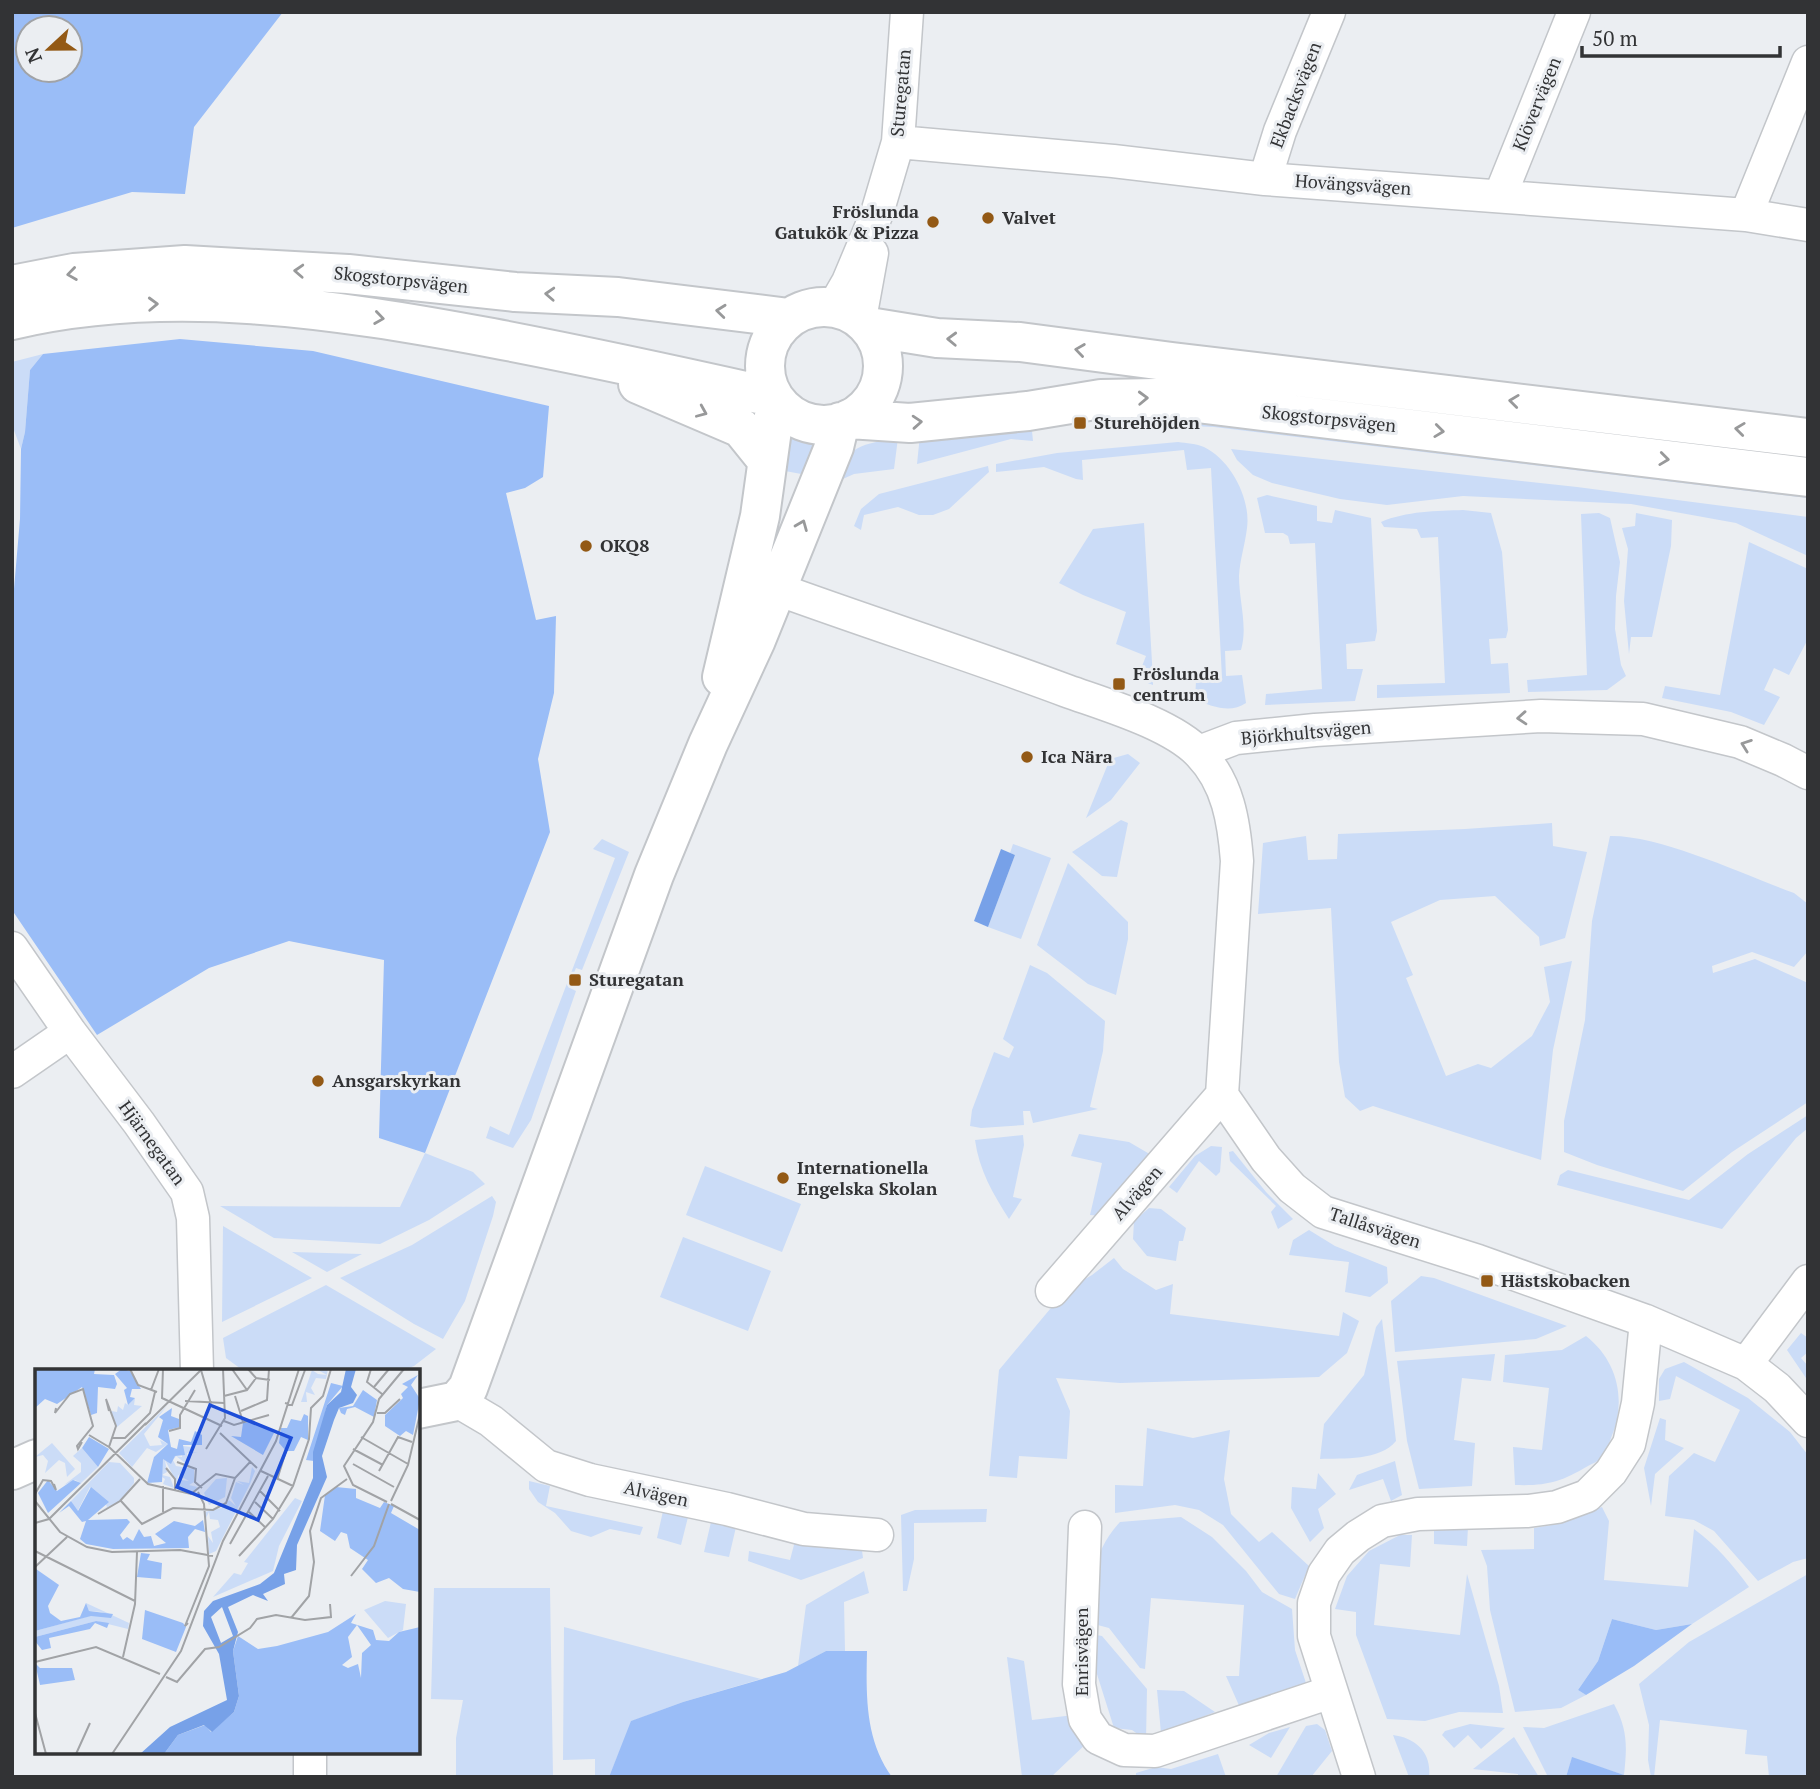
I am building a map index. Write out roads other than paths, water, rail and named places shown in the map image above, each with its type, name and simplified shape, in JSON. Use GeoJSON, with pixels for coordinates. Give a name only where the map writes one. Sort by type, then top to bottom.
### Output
{"type":"FeatureCollection","features":[{"type":"Feature","properties":{"kind":"main road","name":"Skogstorpsvägen"},"geometry":{"type":"LineString","coordinates":[[12,285],[75,273],[185,265],[348,274],[515,292],[618,297],[789,318]]}},
{"type":"Feature","properties":{"kind":"main road"},"geometry":{"type":"LineString","coordinates":[[12,320],[43,313],[153,303],[241,303],[380,317],[573,354],[774,399],[785,411],[807,423],[844,420],[860,414],[870,405],[881,383],[881,350],[854,318]]}},
{"type":"Feature","properties":{"kind":"main road"},"geometry":{"type":"LineString","coordinates":[[761,585],[760,516],[774,399],[765,369],[766,356],[780,326],[789,318],[818,307],[937,338],[1020,342],[1808,438]]}},
{"type":"Feature","properties":{"kind":"main road"},"geometry":{"type":"LineString","coordinates":[[573,354],[741,428],[766,459]]}},
{"type":"Feature","properties":{"kind":"main road","name":"Skogstorpsvägen"},"geometry":{"type":"LineString","coordinates":[[844,420],[910,423],[1028,411],[1101,399],[1156,397],[1808,477]]}},
{"type":"Feature","properties":{"kind":"main road"},"geometry":{"type":"LineString","coordinates":[[420,1409],[457,1401],[468,1388],[654,874],[708,744],[732,632],[761,585],[834,447],[844,420]]}},
{"type":"Feature","properties":{"kind":"main road"},"geometry":{"type":"LineString","coordinates":[[12,1470],[35,1460]]}},
{"type":"Feature","properties":{"kind":"street","name":"Sturegatan"},"geometry":{"type":"LineString","coordinates":[[854,318],[868,285],[877,213],[898,142],[907,12]]}},
{"type":"Feature","properties":{"kind":"street","name":"Ekbacksvägen"},"geometry":{"type":"LineString","coordinates":[[1265,179],[1280,131],[1329,12]]}},
{"type":"Feature","properties":{"kind":"street","name":"Klövervägen"},"geometry":{"type":"LineString","coordinates":[[1500,196],[1574,12]]}},
{"type":"Feature","properties":{"kind":"street"},"geometry":{"type":"LineString","coordinates":[[1746,215],[1808,62]]}},
{"type":"Feature","properties":{"kind":"street","name":"Hovängsvägen"},"geometry":{"type":"LineString","coordinates":[[898,142],[1265,179],[1746,215],[1808,225]]}},
{"type":"Feature","properties":{"kind":"street"},"geometry":{"type":"LineString","coordinates":[[761,585],[961,652],[1109,706],[1177,736],[1199,752],[1218,775],[1236,836],[1237,862],[1222,1095]]}},
{"type":"Feature","properties":{"kind":"street","name":"Björkhultsvägen"},"geometry":{"type":"LineString","coordinates":[[1199,752],[1236,738],[1315,730],[1541,716],[1643,719],[1740,742],[1808,773]]}},
{"type":"Feature","properties":{"kind":"street","name":"Hjärnegatan"},"geometry":{"type":"LineString","coordinates":[[12,948],[187,1192],[193,1218],[197,1369]]}},
{"type":"Feature","properties":{"kind":"street"},"geometry":{"type":"LineString","coordinates":[[12,1072],[70,1032]]}},
{"type":"Feature","properties":{"kind":"street","name":"Alvägen"},"geometry":{"type":"LineString","coordinates":[[1052,1291],[1222,1095]]}},
{"type":"Feature","properties":{"kind":"street","name":"Tallåsvägen"},"geometry":{"type":"LineString","coordinates":[[1222,1095],[1266,1159],[1292,1188],[1323,1212],[1478,1261],[1646,1321],[1746,1364],[1777,1388],[1808,1421]]}},
{"type":"Feature","properties":{"kind":"street"},"geometry":{"type":"LineString","coordinates":[[1746,1364],[1808,1281]]}},
{"type":"Feature","properties":{"kind":"street"},"geometry":{"type":"LineString","coordinates":[[1359,1777],[1314,1636],[1314,1603],[1324,1574],[1340,1551],[1382,1521],[1423,1514],[1528,1511],[1557,1507],[1587,1496],[1611,1472],[1629,1444],[1638,1403],[1646,1321]]}},
{"type":"Feature","properties":{"kind":"street","name":"Alvägen"},"geometry":{"type":"LineString","coordinates":[[457,1401],[491,1421],[546,1466],[590,1480],[727,1509],[804,1529],[877,1535]]}},
{"type":"Feature","properties":{"kind":"street","name":"Enrisvägen"},"geometry":{"type":"LineString","coordinates":[[1085,1527],[1079,1684],[1085,1719],[1098,1738],[1124,1750],[1155,1751],[1331,1692]]}},
{"type":"Feature","properties":{"kind":"street"},"geometry":{"type":"LineString","coordinates":[[310,1754],[310,1777]]}},
{"type":"Feature","properties":{"kind":"place","name":"Valvet"},"geometry":{"type":"Point","coordinates":[988,218]}},
{"type":"Feature","properties":{"kind":"place","name":"Fröslunda Gatukök & Pizza"},"geometry":{"type":"Point","coordinates":[933,222]}},
{"type":"Feature","properties":{"kind":"place","name":"Sturehöjden"},"geometry":{"type":"Point","coordinates":[1080,423]}},
{"type":"Feature","properties":{"kind":"place","name":"OKQ8"},"geometry":{"type":"Point","coordinates":[586,546]}},
{"type":"Feature","properties":{"kind":"place","name":"Fröslunda centrum"},"geometry":{"type":"Point","coordinates":[1119,684]}},
{"type":"Feature","properties":{"kind":"place","name":"Ica Nära"},"geometry":{"type":"Point","coordinates":[1027,757]}},
{"type":"Feature","properties":{"kind":"place","name":"Sturegatan"},"geometry":{"type":"Point","coordinates":[575,980]}},
{"type":"Feature","properties":{"kind":"place","name":"Ansgarskyrkan"},"geometry":{"type":"Point","coordinates":[318,1081]}},
{"type":"Feature","properties":{"kind":"place","name":"Internationella Engelska Skolan"},"geometry":{"type":"Point","coordinates":[783,1178]}},
{"type":"Feature","properties":{"kind":"place","name":"Hästskobacken"},"geometry":{"type":"Point","coordinates":[1487,1281]}}]}
